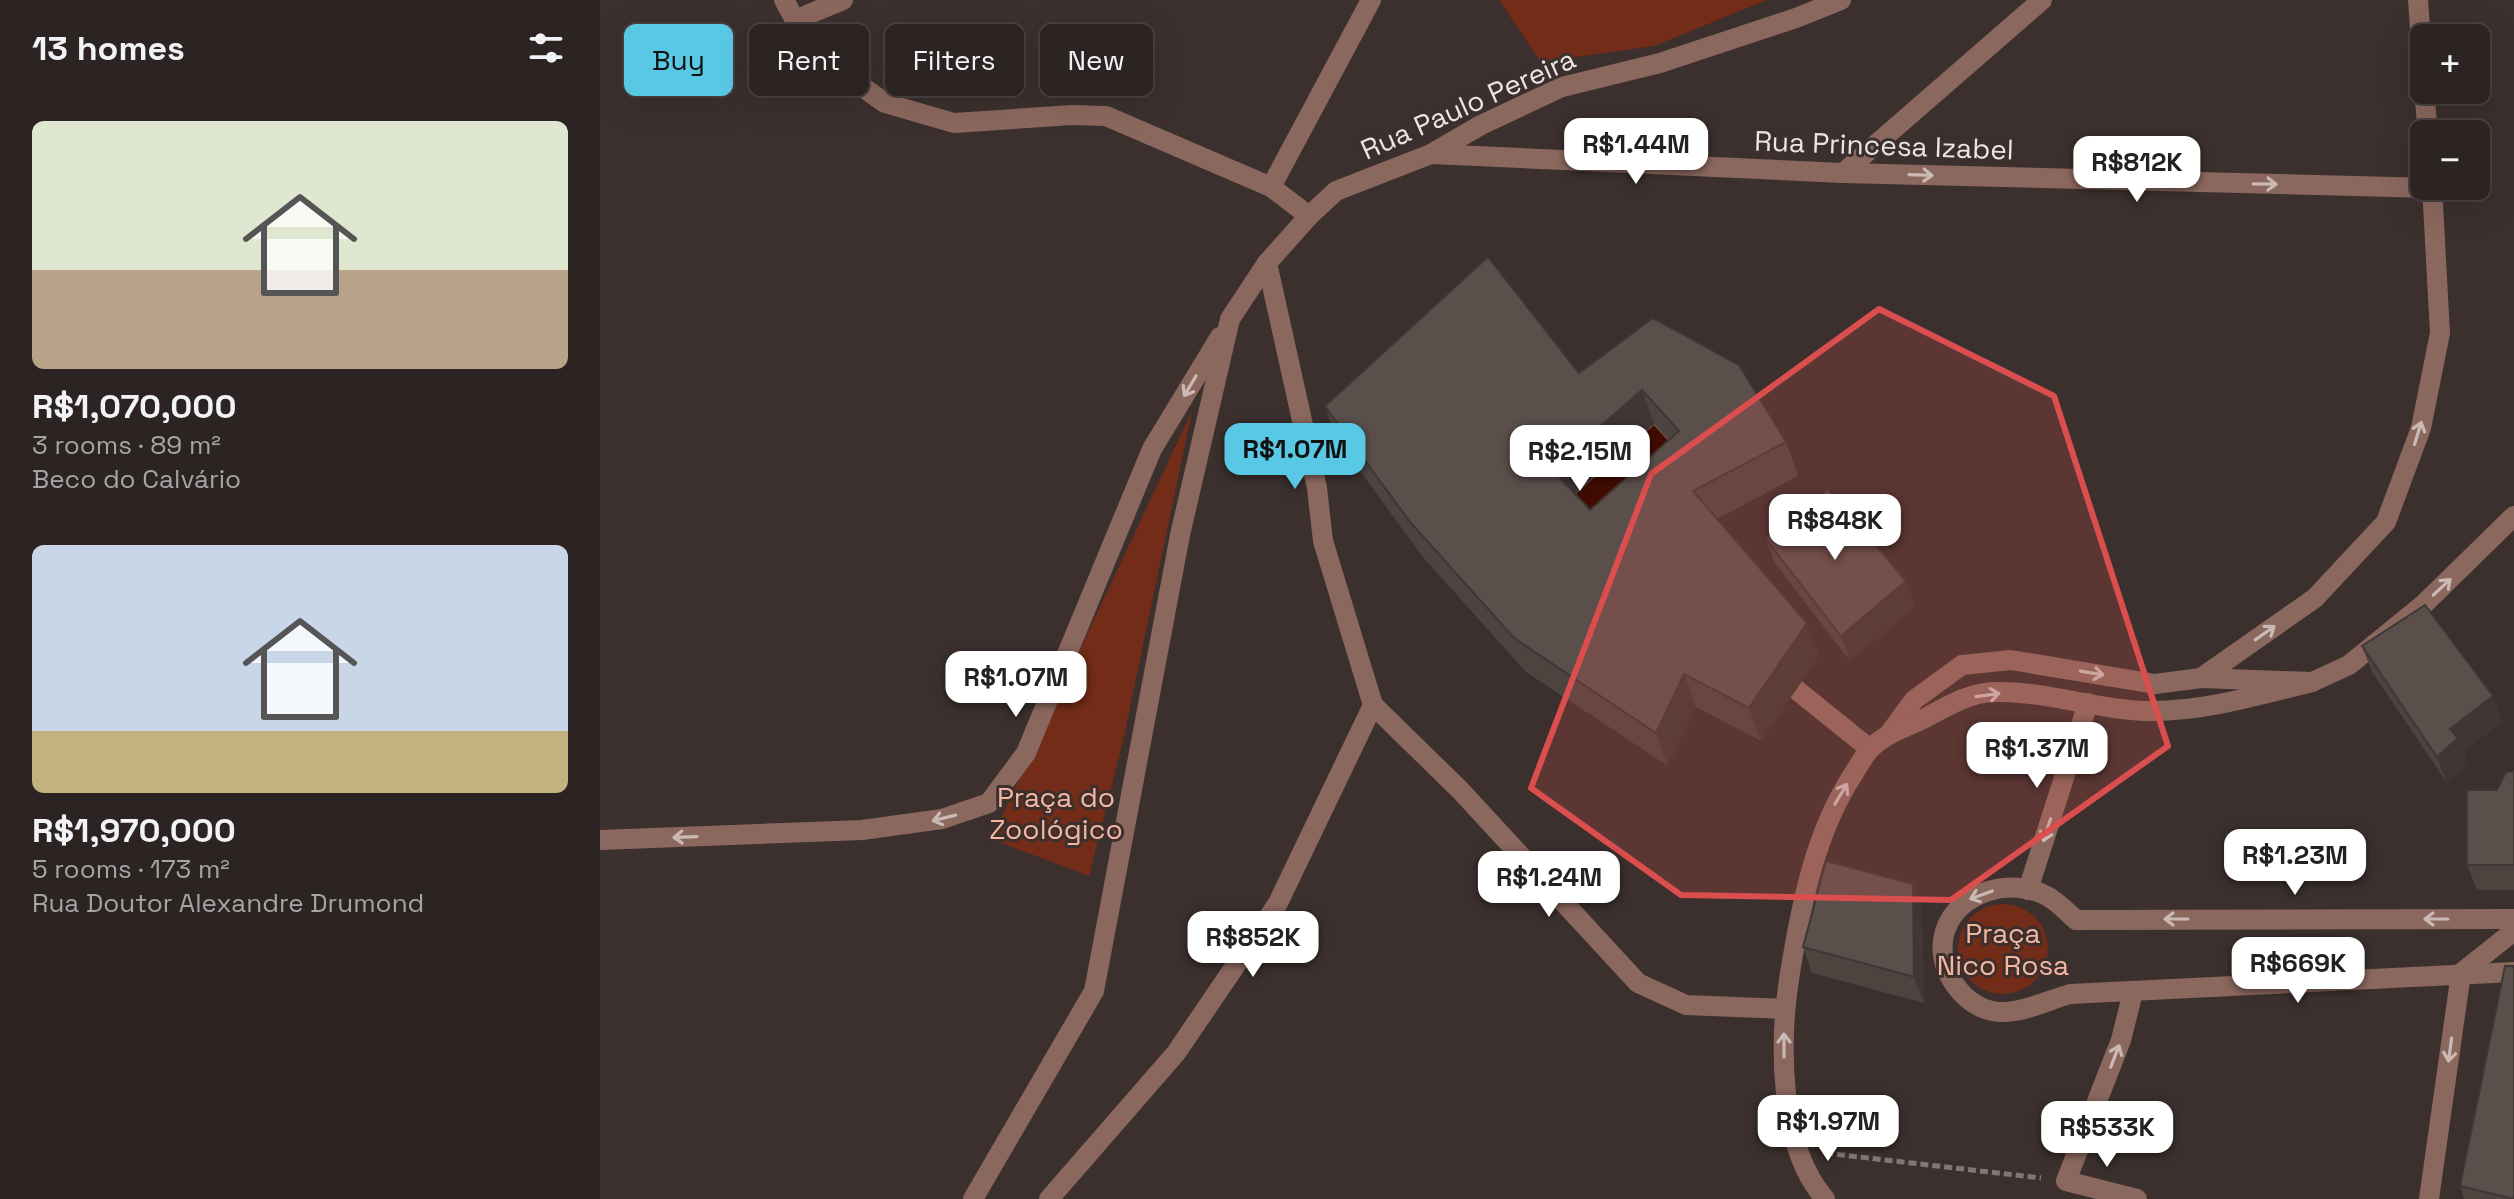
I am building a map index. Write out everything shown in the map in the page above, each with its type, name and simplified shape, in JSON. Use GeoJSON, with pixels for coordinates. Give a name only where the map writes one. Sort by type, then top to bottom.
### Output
{"type":"FeatureCollection","features":[{"type":"Feature","properties":{"kind":"street"},"geometry":{"type":"LineString","coordinates":[[784,0],[795,20],[836,68],[885,103],[954,123],[1072,115],[1106,116],[1271,187],[1309,216]]}},
{"type":"Feature","properties":{"kind":"street"},"geometry":{"type":"LineString","coordinates":[[795,20],[843,0]]}},
{"type":"Feature","properties":{"kind":"street"},"geometry":{"type":"LineString","coordinates":[[1271,187],[1371,0]]}},
{"type":"Feature","properties":{"kind":"street","name":"Rua Paulo Pereira"},"geometry":{"type":"LineString","coordinates":[[600,840],[862,830],[942,819],[989,803],[1026,753],[1152,449],[1267,263],[1309,216],[1336,191],[1431,154],[1481,125],[1562,87],[1660,63],[1841,0]]}},
{"type":"Feature","properties":{"kind":"street"},"geometry":{"type":"LineString","coordinates":[[1843,173],[2042,0]]}},
{"type":"Feature","properties":{"kind":"street"},"geometry":{"type":"LineString","coordinates":[[2418,0],[2420,24]]}},
{"type":"Feature","properties":{"kind":"street","name":"Rua Princesa Izabel"},"geometry":{"type":"LineString","coordinates":[[1431,154],[1843,173],[2410,186]]}},
{"type":"Feature","properties":{"kind":"street"},"geometry":{"type":"LineString","coordinates":[[2201,678],[2315,598],[2386,522],[2421,428],[2440,333],[2433,200]]}},
{"type":"Feature","properties":{"kind":"street"},"geometry":{"type":"LineString","coordinates":[[1267,263],[1317,488],[1323,541],[1373,705],[1460,790],[1638,983],[1686,1005],[1784,1009]]}},
{"type":"Feature","properties":{"kind":"street"},"geometry":{"type":"LineString","coordinates":[[973,1199],[1094,991],[1180,535],[1230,319]]}},
{"type":"Feature","properties":{"kind":"street"},"geometry":{"type":"LineString","coordinates":[[1890,733],[1928,717],[1951,702],[1994,692],[2150,711],[2220,705],[2312,682],[2349,665],[2403,621],[2514,516]]}},
{"type":"Feature","properties":{"kind":"street"},"geometry":{"type":"LineString","coordinates":[[1825,1199],[1814,1187],[1797,1150],[1783,1078],[1784,1009],[1801,905],[1835,802],[1870,749],[1890,733],[1914,700],[1962,665],[2011,660],[2155,684],[2201,678],[2312,682]]}},
{"type":"Feature","properties":{"kind":"street"},"geometry":{"type":"LineString","coordinates":[[1760,661],[1870,749]]}},
{"type":"Feature","properties":{"kind":"street"},"geometry":{"type":"LineString","coordinates":[[2028,890],[2088,703]]}},
{"type":"Feature","properties":{"kind":"street"},"geometry":{"type":"LineString","coordinates":[[1049,1199],[1176,1053],[1278,903],[1373,705]]}},
{"type":"Feature","properties":{"kind":"street"},"geometry":{"type":"LineString","coordinates":[[2514,919],[2076,920],[2047,896],[2028,890],[2001,888],[1971,897],[1955,911],[1945,931],[1942,950],[1949,974],[1961,995],[1981,1008],[2003,1012],[2070,994],[2514,972]]}},
{"type":"Feature","properties":{"kind":"street"},"geometry":{"type":"LineString","coordinates":[[2429,1199],[2461,973],[2514,931]]}},
{"type":"Feature","properties":{"kind":"street"},"geometry":{"type":"LineString","coordinates":[[2133,992],[2121,1040],[2066,1181],[2137,1199]]}},
{"type":"Feature","properties":{"kind":"path"},"geometry":{"type":"LineString","coordinates":[[1797,1150],[2066,1181]]}},
{"type":"Feature","properties":{"kind":"highlighted area"},"geometry":{"type":"Polygon","coordinates":[[[1879,309],[2054,396],[2168,746],[1951,900],[1681,895],[1531,788],[1651,474],[1879,309]]]}},
{"type":"Feature","properties":{"kind":"green space"},"geometry":{"type":"Polygon","coordinates":[[[1499,0],[1767,0],[1654,46],[1541,62],[1499,0]]]}},
{"type":"Feature","properties":{"kind":"green space","name":"Praça do Zoológico"},"geometry":{"type":"Polygon","coordinates":[[[1192,411],[1123,741],[1089,876],[991,839],[1192,411]]]}},
{"type":"Feature","properties":{"kind":"green space","name":"Praça Nico Rosa"},"geometry":{"type":"Polygon","coordinates":[[[2003,904],[2028,912],[2040,924],[2048,949],[2040,974],[2028,986],[2003,994],[1978,986],[1966,974],[1958,949],[1966,924],[1978,912],[2003,904]]]}},
{"type":"Feature","properties":{"kind":"shaded area"},"geometry":{"type":"Polygon","coordinates":[[[1654,424],[1691,464],[1602,543],[1564,503],[1654,424]]]}},
{"type":"Feature","properties":{"kind":"building"},"geometry":{"type":"Polygon","coordinates":[[[1488,257],[1579,373],[1653,318],[1739,365],[1786,442],[1693,491],[1807,623],[1749,708],[1684,674],[1656,733],[1514,638],[1410,522],[1325,406],[1488,257]],[[1642,390],[1552,469],[1590,510],[1679,431],[1642,390]]]}},
{"type":"Feature","properties":{"kind":"building"},"geometry":{"type":"Polygon","coordinates":[[[1828,489],[1906,581],[1841,636],[1765,538],[1828,489]]]}},
{"type":"Feature","properties":{"kind":"building"},"geometry":{"type":"Polygon","coordinates":[[[2425,605],[2493,696],[2450,729],[2458,738],[2437,757],[2362,646],[2425,605]]]}},
{"type":"Feature","properties":{"kind":"building"},"geometry":{"type":"Polygon","coordinates":[[[2514,771],[2514,865],[2467,865],[2467,790],[2497,790],[2506,772],[2514,771]]]}},
{"type":"Feature","properties":{"kind":"building"},"geometry":{"type":"Polygon","coordinates":[[[1826,861],[1913,884],[1914,977],[1803,947],[1826,861]]]}},
{"type":"Feature","properties":{"kind":"building"},"geometry":{"type":"Polygon","coordinates":[[[2505,966],[2514,966],[2514,1199],[2460,1186],[2505,966]]]}}]}
